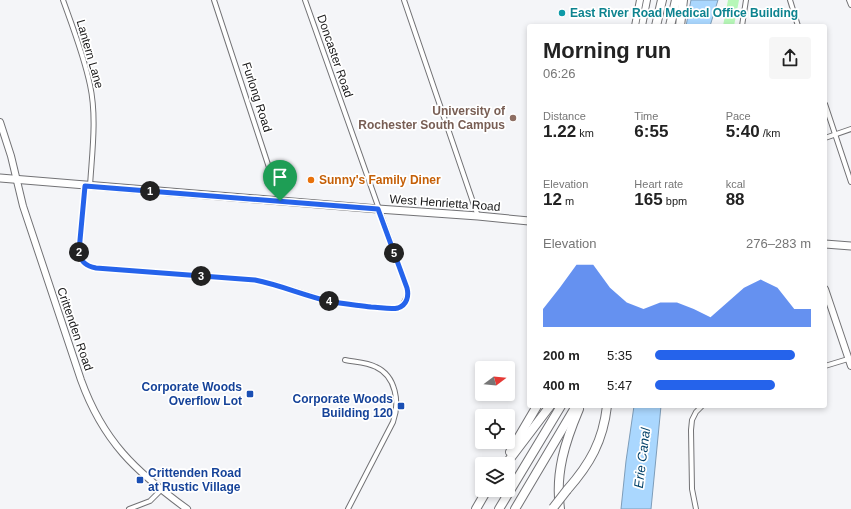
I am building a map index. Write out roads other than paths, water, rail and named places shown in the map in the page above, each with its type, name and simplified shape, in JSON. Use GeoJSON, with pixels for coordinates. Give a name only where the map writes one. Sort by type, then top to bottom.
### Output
{"type":"FeatureCollection","features":[{"type":"Feature","properties":{"kind":"highway"},"geometry":{"type":"LineString","coordinates":[[655,24],[658,0]]}},
{"type":"Feature","properties":{"kind":"highway"},"geometry":{"type":"LineString","coordinates":[[656,24],[662,0]]}},
{"type":"Feature","properties":{"kind":"highway"},"geometry":{"type":"LineString","coordinates":[[670,24],[676,0]]}},
{"type":"Feature","properties":{"kind":"highway"},"geometry":{"type":"LineString","coordinates":[[680,24],[683,0]]}},
{"type":"Feature","properties":{"kind":"highway"},"geometry":{"type":"LineString","coordinates":[[506,457],[536,408]]}},
{"type":"Feature","properties":{"kind":"highway"},"geometry":{"type":"LineString","coordinates":[[511,457],[548,408]]}},
{"type":"Feature","properties":{"kind":"highway"},"geometry":{"type":"LineString","coordinates":[[499,509],[560,408]]}},
{"type":"Feature","properties":{"kind":"highway"},"geometry":{"type":"LineString","coordinates":[[515,509],[575,408]]}},
{"type":"Feature","properties":{"kind":"highway"},"geometry":{"type":"LineString","coordinates":[[555,509],[560,465],[568,438],[580,408]]}},
{"type":"Feature","properties":{"kind":"highway"},"geometry":{"type":"LineString","coordinates":[[555,509],[567,490],[582,472],[594,454],[602,430],[607,408]]}},
{"type":"Feature","properties":{"kind":"highway"},"geometry":{"type":"LineString","coordinates":[[476,509],[483,497]]}},
{"type":"Feature","properties":{"kind":"main road","name":"West Henrietta Road"},"geometry":{"type":"LineString","coordinates":[[0,178],[478,216],[527,222]]}},
{"type":"Feature","properties":{"kind":"main road"},"geometry":{"type":"LineString","coordinates":[[827,244],[851,246]]}},
{"type":"Feature","properties":{"kind":"street","name":"Lantern Lane"},"geometry":{"type":"LineString","coordinates":[[63,0],[83,57],[91,86],[93,115],[88,186],[79,251],[81,260],[88,266],[96,268],[255,280],[335,302],[396,308],[404,304],[407,297],[407,291],[378,209]]}},
{"type":"Feature","properties":{"kind":"street","name":"Furlong Road"},"geometry":{"type":"LineString","coordinates":[[214,0],[280,201]]}},
{"type":"Feature","properties":{"kind":"street","name":"Doncaster Road"},"geometry":{"type":"LineString","coordinates":[[305,0],[378,209]]}},
{"type":"Feature","properties":{"kind":"street"},"geometry":{"type":"LineString","coordinates":[[404,0],[478,216]]}},
{"type":"Feature","properties":{"kind":"street"},"geometry":{"type":"LineString","coordinates":[[635,24],[640,0]]}},
{"type":"Feature","properties":{"kind":"street"},"geometry":{"type":"LineString","coordinates":[[642,24],[647,0]]}},
{"type":"Feature","properties":{"kind":"street"},"geometry":{"type":"LineString","coordinates":[[742,24],[746,0]]}},
{"type":"Feature","properties":{"kind":"street"},"geometry":{"type":"LineString","coordinates":[[790,0],[797,24]]}},
{"type":"Feature","properties":{"kind":"street"},"geometry":{"type":"LineString","coordinates":[[849,0],[851,5]]}},
{"type":"Feature","properties":{"kind":"street"},"geometry":{"type":"LineString","coordinates":[[827,110],[851,182]]}},
{"type":"Feature","properties":{"kind":"street","name":"Crittenden Road"},"geometry":{"type":"LineString","coordinates":[[0,122],[11,156],[32,234],[80,380],[90,402],[105,431],[116,446],[136,468],[187,509]]}},
{"type":"Feature","properties":{"kind":"street"},"geometry":{"type":"LineString","coordinates":[[827,137],[851,129]]}},
{"type":"Feature","properties":{"kind":"street"},"geometry":{"type":"LineString","coordinates":[[827,295],[851,366]]}},
{"type":"Feature","properties":{"kind":"street"},"geometry":{"type":"LineString","coordinates":[[827,365],[848,359]]}},
{"type":"Feature","properties":{"kind":"street"},"geometry":{"type":"LineString","coordinates":[[345,360],[369,364],[379,369],[392,384],[397,403],[396,415],[393,422],[348,509]]}},
{"type":"Feature","properties":{"kind":"street"},"geometry":{"type":"LineString","coordinates":[[696,509],[692,489],[690,430],[692,420],[700,408]]}},
{"type":"Feature","properties":{"kind":"street"},"geometry":{"type":"LineString","coordinates":[[129,509],[150,501],[162,490]]}},
{"type":"Feature","properties":{"kind":"water"},"geometry":{"type":"Polygon","coordinates":[[[691,0],[718,0],[711,24],[686,24],[691,0]]]}},
{"type":"Feature","properties":{"kind":"water","name":"Erie Canal"},"geometry":{"type":"Polygon","coordinates":[[[634,408],[661,408],[651,509],[621,509],[634,408]]]}},
{"type":"Feature","properties":{"kind":"place","name":"East River Road Medical Office Building"},"geometry":{"type":"Point","coordinates":[562,13]}},
{"type":"Feature","properties":{"kind":"place","name":"University of Rochester South Campus"},"geometry":{"type":"Point","coordinates":[513,118]}},
{"type":"Feature","properties":{"kind":"place","name":"Sunny's Family Diner"},"geometry":{"type":"Point","coordinates":[311,180]}},
{"type":"Feature","properties":{"kind":"place","name":"Corporate Woods Overflow Lot"},"geometry":{"type":"Point","coordinates":[250,394]}},
{"type":"Feature","properties":{"kind":"place","name":"Corporate Woods Building 120"},"geometry":{"type":"Point","coordinates":[401,406]}},
{"type":"Feature","properties":{"kind":"place","name":"Crittenden Road at Rustic Village"},"geometry":{"type":"Point","coordinates":[140,480]}}]}
